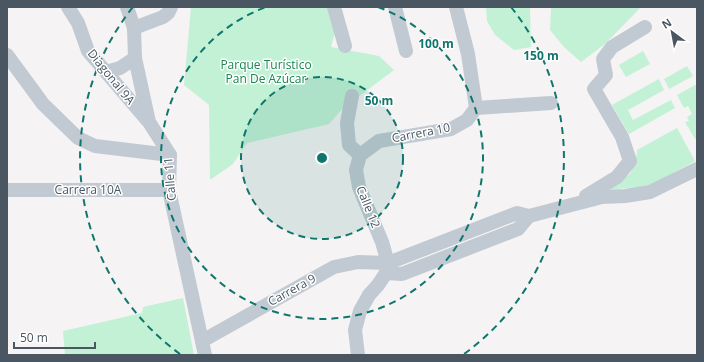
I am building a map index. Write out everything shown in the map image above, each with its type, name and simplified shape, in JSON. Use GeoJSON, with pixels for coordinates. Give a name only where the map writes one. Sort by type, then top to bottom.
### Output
{"type":"FeatureCollection","features":[{"type":"Feature","properties":{"kind":"street","name":"Diagonal 9A"},"geometry":{"type":"LineString","coordinates":[[68,7],[78,23],[88,51],[149,122]]}},
{"type":"Feature","properties":{"kind":"street","name":"Calle 11"},"geometry":{"type":"LineString","coordinates":[[127,7],[134,28],[135,58],[149,122],[170,155],[169,190],[205,355]]}},
{"type":"Feature","properties":{"kind":"street"},"geometry":{"type":"LineString","coordinates":[[334,7],[345,46]]}},
{"type":"Feature","properties":{"kind":"street"},"geometry":{"type":"LineString","coordinates":[[395,7],[406,51]]}},
{"type":"Feature","properties":{"kind":"street"},"geometry":{"type":"LineString","coordinates":[[456,7],[468,54],[476,108],[551,103]]}},
{"type":"Feature","properties":{"kind":"street"},"geometry":{"type":"LineString","coordinates":[[134,28],[167,12]]}},
{"type":"Feature","properties":{"kind":"street"},"geometry":{"type":"LineString","coordinates":[[572,205],[617,177],[630,161],[622,137],[594,89],[606,75],[603,59],[612,47],[645,27]]}},
{"type":"Feature","properties":{"kind":"street"},"geometry":{"type":"LineString","coordinates":[[7,55],[43,104],[78,138],[95,146],[170,155]]}},
{"type":"Feature","properties":{"kind":"street"},"geometry":{"type":"LineString","coordinates":[[106,72],[120,68],[135,58]]}},
{"type":"Feature","properties":{"kind":"street"},"geometry":{"type":"LineString","coordinates":[[352,96],[347,122],[349,145],[360,154]]}},
{"type":"Feature","properties":{"kind":"street","name":"Carrera 10"},"geometry":{"type":"LineString","coordinates":[[360,154],[379,141],[451,129],[467,120],[476,108]]}},
{"type":"Feature","properties":{"kind":"street","name":"Calle 12"},"geometry":{"type":"LineString","coordinates":[[360,154],[356,170],[359,187],[382,242],[387,268]]}},
{"type":"Feature","properties":{"kind":"street"},"geometry":{"type":"LineString","coordinates":[[349,355],[346,329],[349,315],[363,290],[387,268],[517,213],[529,216],[602,197],[625,196],[650,192],[697,169]]}},
{"type":"Feature","properties":{"kind":"street","name":"Carrera 10A"},"geometry":{"type":"LineString","coordinates":[[7,190],[169,190]]}},
{"type":"Feature","properties":{"kind":"street","name":"Carrera 9"},"geometry":{"type":"LineString","coordinates":[[202,340],[334,267],[358,262],[387,268]]}},
{"type":"Feature","properties":{"kind":"street"},"geometry":{"type":"LineString","coordinates":[[358,355],[355,330],[360,311],[368,295],[378,285],[387,268]]}},
{"type":"Feature","properties":{"kind":"green space","name":"Parque Turístico Pan De Azúcar"},"geometry":{"type":"Polygon","coordinates":[[[191,7],[327,7],[335,32],[331,47],[379,56],[394,70],[342,109],[329,124],[247,143],[233,164],[210,180],[209,105],[184,85],[191,7]]]}},
{"type":"Feature","properties":{"kind":"green space"},"geometry":{"type":"Polygon","coordinates":[[[486,7],[530,7],[531,47],[514,50],[495,35],[487,21],[486,7]]]}},
{"type":"Feature","properties":{"kind":"green space"},"geometry":{"type":"Polygon","coordinates":[[[551,7],[641,7],[605,44],[581,62],[564,47],[550,30],[551,7]]]}},
{"type":"Feature","properties":{"kind":"green space"},"geometry":{"type":"Polygon","coordinates":[[[643,51],[650,64],[626,77],[619,65],[643,51]]]}},
{"type":"Feature","properties":{"kind":"green space"},"geometry":{"type":"Polygon","coordinates":[[[687,66],[693,76],[669,89],[664,79],[687,66]]]}},
{"type":"Feature","properties":{"kind":"green space"},"geometry":{"type":"Polygon","coordinates":[[[659,79],[664,90],[628,110],[633,120],[671,100],[675,108],[629,134],[612,105],[659,79]]]}},
{"type":"Feature","properties":{"kind":"green space"},"geometry":{"type":"Polygon","coordinates":[[[695,85],[697,86],[697,138],[695,139],[685,122],[689,121],[687,117],[692,114],[688,106],[684,108],[677,95],[695,85]]]}},
{"type":"Feature","properties":{"kind":"green space"},"geometry":{"type":"Polygon","coordinates":[[[677,128],[695,161],[654,184],[605,190],[630,174],[636,161],[637,150],[677,128]]]}},
{"type":"Feature","properties":{"kind":"green space"},"geometry":{"type":"Polygon","coordinates":[[[183,298],[194,355],[65,355],[63,331],[142,313],[143,307],[183,298]]]}}]}
